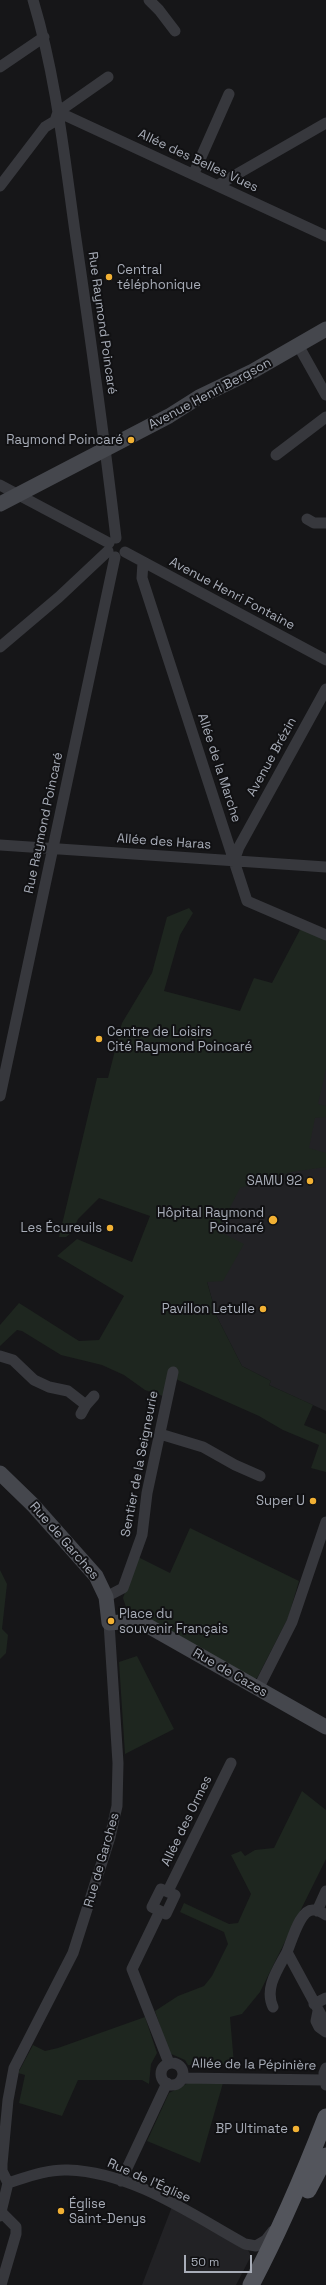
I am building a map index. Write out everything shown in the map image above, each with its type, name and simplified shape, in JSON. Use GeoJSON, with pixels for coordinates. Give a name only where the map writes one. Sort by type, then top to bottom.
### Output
{"type":"FeatureCollection","features":[{"type":"Feature","properties":{"kind":"main road"},"geometry":{"type":"LineString","coordinates":[[251,2285],[276,2238],[326,2117]]}},
{"type":"Feature","properties":{"kind":"main road"},"geometry":{"type":"LineString","coordinates":[[276,2238],[291,2222],[326,2156]]}},
{"type":"Feature","properties":{"kind":"street","name":"Rue Raymond Poincaré"},"geometry":{"type":"LineString","coordinates":[[0,1096],[52,848],[112,547],[106,449],[58,112],[44,37],[33,0]]}},
{"type":"Feature","properties":{"kind":"street"},"geometry":{"type":"LineString","coordinates":[[149,0],[159,10],[175,31]]}},
{"type":"Feature","properties":{"kind":"street"},"geometry":{"type":"LineString","coordinates":[[0,67],[44,37]]}},
{"type":"Feature","properties":{"kind":"street"},"geometry":{"type":"LineString","coordinates":[[0,186],[45,128],[55,121],[58,112],[108,77]]}},
{"type":"Feature","properties":{"kind":"street"},"geometry":{"type":"LineString","coordinates":[[194,173],[229,94]]}},
{"type":"Feature","properties":{"kind":"street","name":"Allée des Belles Vues"},"geometry":{"type":"LineString","coordinates":[[58,112],[194,173],[326,236]]}},
{"type":"Feature","properties":{"kind":"street"},"geometry":{"type":"LineString","coordinates":[[218,185],[326,123]]}},
{"type":"Feature","properties":{"kind":"street","name":"Avenue Henri Bergson"},"geometry":{"type":"LineString","coordinates":[[0,504],[169,416],[216,388],[260,367],[326,329]]}},
{"type":"Feature","properties":{"kind":"street"},"geometry":{"type":"LineString","coordinates":[[298,344],[326,395]]}},
{"type":"Feature","properties":{"kind":"street"},"geometry":{"type":"LineString","coordinates":[[276,455],[326,417]]}},
{"type":"Feature","properties":{"kind":"street"},"geometry":{"type":"LineString","coordinates":[[0,485],[112,547],[121,556],[125,552],[125,544],[122,540],[112,547],[59,597],[0,647]]}},
{"type":"Feature","properties":{"kind":"street"},"geometry":{"type":"LineString","coordinates":[[307,519],[314,523],[326,523]]}},
{"type":"Feature","properties":{"kind":"street","name":"Avenue Henri Fontaine"},"geometry":{"type":"LineString","coordinates":[[125,552],[326,660]]}},
{"type":"Feature","properties":{"kind":"street","name":"Allée de la Marche"},"geometry":{"type":"LineString","coordinates":[[143,562],[142,578],[246,901],[326,935]]}},
{"type":"Feature","properties":{"kind":"street","name":"Avenue Brézin"},"geometry":{"type":"LineString","coordinates":[[234,861],[239,847],[326,689]]}},
{"type":"Feature","properties":{"kind":"street","name":"Allée des Haras"},"geometry":{"type":"LineString","coordinates":[[0,845],[326,867]]}},
{"type":"Feature","properties":{"kind":"street"},"geometry":{"type":"LineString","coordinates":[[0,1356],[13,1360],[28,1375],[41,1384],[68,1391],[83,1409],[94,1396]]}},
{"type":"Feature","properties":{"kind":"street","name":"Sentier de la Seigneurie"},"geometry":{"type":"LineString","coordinates":[[106,1597],[122,1588],[140,1541],[147,1493],[173,1372]]}},
{"type":"Feature","properties":{"kind":"street"},"geometry":{"type":"LineString","coordinates":[[160,1434],[203,1447],[235,1465],[260,1476]]}},
{"type":"Feature","properties":{"kind":"street","name":"Rue de Garches"},"geometry":{"type":"LineString","coordinates":[[0,1473],[32,1505],[96,1576],[106,1597],[118,1763],[117,1806],[110,1837],[73,1953],[14,2068],[8,2100],[2,2164],[2,2171],[8,2183]]}},
{"type":"Feature","properties":{"kind":"street"},"geometry":{"type":"LineString","coordinates":[[258,1688],[292,1622],[326,1522]]}},
{"type":"Feature","properties":{"kind":"street","name":"Rue de Cazes"},"geometry":{"type":"LineString","coordinates":[[109,1623],[133,1621],[141,1622],[326,1727]]}},
{"type":"Feature","properties":{"kind":"street","name":"Allée des Ormes"},"geometry":{"type":"LineString","coordinates":[[169,2063],[132,1969],[160,1911],[152,1907],[161,1889],[168,1891],[231,1763]]}},
{"type":"Feature","properties":{"kind":"street"},"geometry":{"type":"LineString","coordinates":[[273,2007],[268,1996],[270,1986],[287,1952],[302,1916],[307,1911],[321,1913],[326,1891]]}},
{"type":"Feature","properties":{"kind":"street"},"geometry":{"type":"LineString","coordinates":[[287,1952],[326,2024]]}},
{"type":"Feature","properties":{"kind":"street"},"geometry":{"type":"LineString","coordinates":[[326,1998],[316,2008],[316,2020],[319,2028],[326,2032]]}},
{"type":"Feature","properties":{"kind":"street"},"geometry":{"type":"LineString","coordinates":[[169,2063],[180,2065],[183,2075],[176,2084],[167,2083],[162,2078],[161,2071],[169,2063]]}},
{"type":"Feature","properties":{"kind":"street","name":"Allée de la Pépinière"},"geometry":{"type":"LineString","coordinates":[[183,2075],[325,2076]]}},
{"type":"Feature","properties":{"kind":"street"},"geometry":{"type":"LineString","coordinates":[[121,2181],[167,2083]]}},
{"type":"Feature","properties":{"kind":"street","name":"Rue de l'Église"},"geometry":{"type":"LineString","coordinates":[[8,2183],[27,2176],[66,2170],[94,2172],[121,2181],[163,2199],[245,2244],[256,2246],[266,2240],[285,2217]]}},
{"type":"Feature","properties":{"kind":"street"},"geometry":{"type":"LineString","coordinates":[[1,2285],[16,2234],[16,2227],[1,2215],[8,2183]]}},
{"type":"Feature","properties":{"kind":"shaded area"},"geometry":{"type":"Polygon","coordinates":[[[189,908],[193,913],[180,935],[164,991],[240,1011],[254,978],[272,983],[301,928],[326,939],[326,1069],[318,1104],[326,1106],[326,1117],[315,1118],[309,1148],[326,1153],[326,1167],[291,1172],[240,1188],[218,1231],[244,1244],[223,1281],[207,1282],[217,1317],[242,1366],[271,1381],[269,1385],[313,1405],[304,1425],[326,1434],[326,1472],[311,1468],[319,1445],[283,1430],[259,1416],[169,1376],[163,1396],[145,1390],[124,1375],[102,1365],[61,1355],[22,1331],[17,1330],[0,1346],[0,1325],[19,1303],[79,1341],[99,1340],[124,1296],[57,1256],[77,1239],[132,1262],[150,1216],[99,1198],[78,1219],[72,1232],[66,1237],[59,1237],[97,1078],[108,1078],[122,1023],[152,973],[167,917],[189,908]]]}},
{"type":"Feature","properties":{"kind":"shaded area","name":"Hôpital Raymond Poincaré"},"geometry":{"type":"Polygon","coordinates":[[[326,1031],[326,1411],[269,1385],[271,1381],[242,1366],[217,1317],[200,1257],[326,1031]]]}},
{"type":"Feature","properties":{"kind":"shaded area"},"geometry":{"type":"Polygon","coordinates":[[[190,1528],[299,1581],[288,1618],[257,1678],[252,1679],[126,1607],[123,1598],[138,1557],[170,1573],[190,1528]]]}},
{"type":"Feature","properties":{"kind":"shaded area"},"geometry":{"type":"Polygon","coordinates":[[[0,1570],[7,1584],[2,1629],[8,1635],[6,1653],[0,1659],[0,1570]]]}},
{"type":"Feature","properties":{"kind":"shaded area"},"geometry":{"type":"Polygon","coordinates":[[[137,1656],[174,1729],[125,1754],[119,1662],[137,1656]]]}},
{"type":"Feature","properties":{"kind":"shaded area"},"geometry":{"type":"Polygon","coordinates":[[[302,1791],[326,1810],[326,1859],[260,1992],[242,2014],[230,2017],[234,2064],[188,2065],[185,2060],[169,2053],[155,2011],[178,1996],[204,1986],[212,1976],[228,1944],[224,1932],[180,1912],[184,1903],[229,1924],[238,1923],[251,1894],[231,1855],[241,1851],[245,1856],[255,1850],[274,1848],[302,1791]]]}},
{"type":"Feature","properties":{"kind":"shaded area"},"geometry":{"type":"Polygon","coordinates":[[[145,2017],[157,2053],[151,2064],[149,2084],[142,2080],[78,2080],[62,2116],[19,2103],[25,2075],[18,2073],[33,2045],[45,2051],[58,2048],[145,2017]]]}},
{"type":"Feature","properties":{"kind":"shaded area"},"geometry":{"type":"Polygon","coordinates":[[[190,2082],[223,2083],[200,2163],[147,2141],[169,2093],[190,2082]]]}},
{"type":"Feature","properties":{"kind":"shaded area"},"geometry":{"type":"Polygon","coordinates":[[[173,2204],[245,2244],[251,2256],[236,2285],[142,2285],[173,2204]]]}},
{"type":"Feature","properties":{"kind":"place","name":"Central téléphonique"},"geometry":{"type":"Point","coordinates":[109,277]}},
{"type":"Feature","properties":{"kind":"place","name":"Raymond Poincaré"},"geometry":{"type":"Point","coordinates":[131,440]}},
{"type":"Feature","properties":{"kind":"place","name":"Centre de Loisirs Cité Raymond Poincaré"},"geometry":{"type":"Point","coordinates":[99,1039]}},
{"type":"Feature","properties":{"kind":"place","name":"SAMU 92"},"geometry":{"type":"Point","coordinates":[310,1181]}},
{"type":"Feature","properties":{"kind":"place","name":"Hôpital Raymond Poincaré"},"geometry":{"type":"Point","coordinates":[273,1220]}},
{"type":"Feature","properties":{"kind":"place","name":"Les Écureuils"},"geometry":{"type":"Point","coordinates":[110,1228]}},
{"type":"Feature","properties":{"kind":"place","name":"Pavillon Letulle"},"geometry":{"type":"Point","coordinates":[263,1309]}},
{"type":"Feature","properties":{"kind":"place","name":"Super U"},"geometry":{"type":"Point","coordinates":[313,1501]}},
{"type":"Feature","properties":{"kind":"place","name":"Place du souvenir Français"},"geometry":{"type":"Point","coordinates":[111,1621]}},
{"type":"Feature","properties":{"kind":"place","name":"BP Ultimate"},"geometry":{"type":"Point","coordinates":[296,2129]}},
{"type":"Feature","properties":{"kind":"place","name":"Église Saint-Denys"},"geometry":{"type":"Point","coordinates":[61,2211]}}]}
